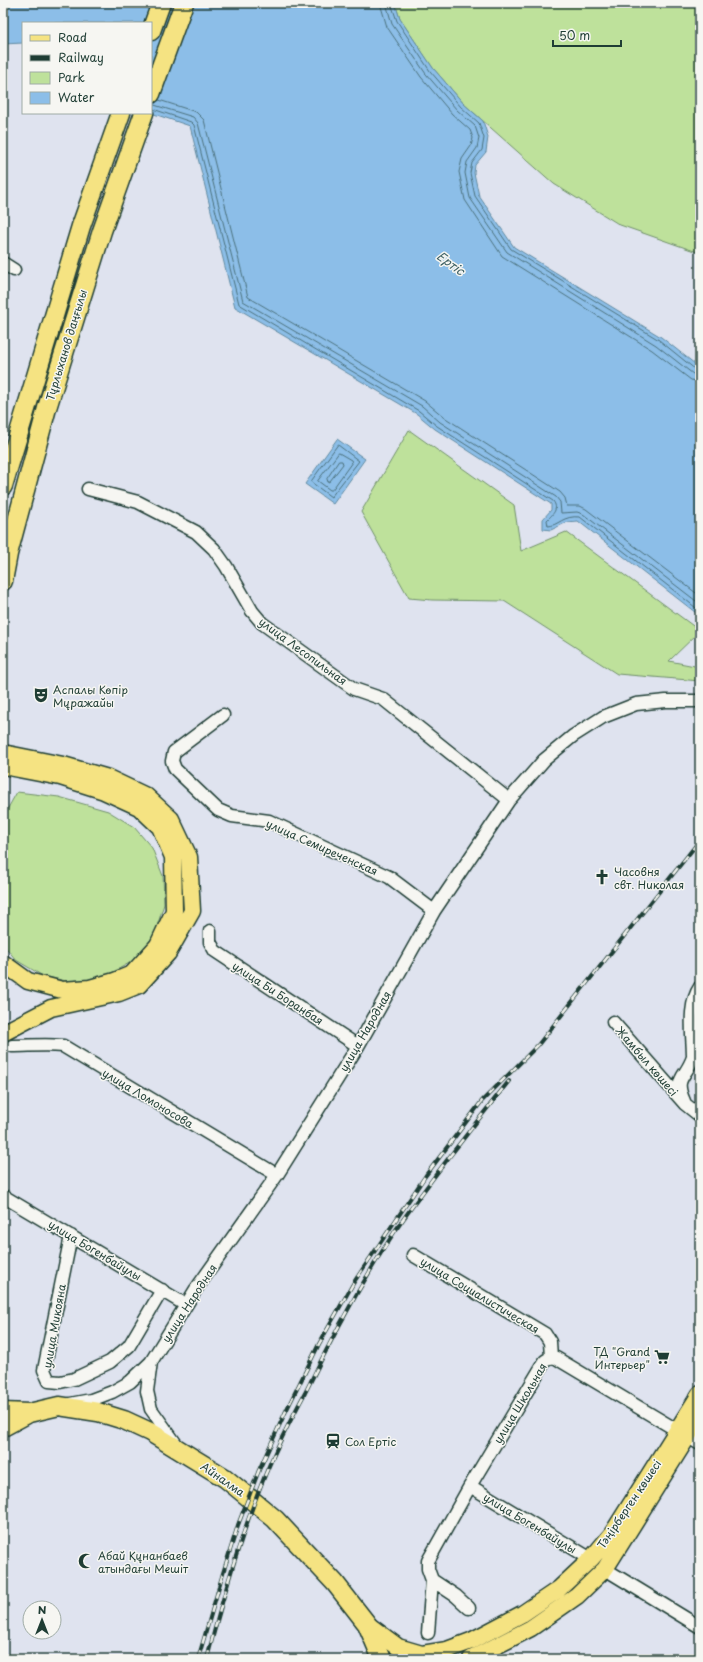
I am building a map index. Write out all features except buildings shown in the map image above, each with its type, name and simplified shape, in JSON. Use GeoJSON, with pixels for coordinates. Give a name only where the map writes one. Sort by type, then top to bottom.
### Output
{"type":"FeatureCollection","features":[{"type":"Feature","properties":{"kind":"highway"},"geometry":{"type":"LineString","coordinates":[[152,28],[161,3]]}},
{"type":"Feature","properties":{"kind":"highway"},"geometry":{"type":"LineString","coordinates":[[152,91],[184,3]]}},
{"type":"Feature","properties":{"kind":"highway","name":"Тұрлыханов даңғылы"},"geometry":{"type":"LineString","coordinates":[[3,486],[77,240],[121,114]]}},
{"type":"Feature","properties":{"kind":"highway","name":"Тұрлыханов даңғылы"},"geometry":{"type":"LineString","coordinates":[[3,582],[8,554],[47,408],[102,230],[144,114]]}},
{"type":"Feature","properties":{"kind":"highway","name":"Айналма"},"geometry":{"type":"LineString","coordinates":[[3,1427],[29,1412],[59,1406],[98,1412],[124,1420],[150,1432],[225,1478],[275,1519],[335,1583],[367,1624],[382,1659]]}},
{"type":"Feature","properties":{"kind":"highway"},"geometry":{"type":"LineString","coordinates":[[3,1412],[29,1412]]}},
{"type":"Feature","properties":{"kind":"main road"},"geometry":{"type":"LineString","coordinates":[[3,753],[63,765],[108,778],[146,796],[171,819],[189,857],[192,911],[168,953],[139,985],[62,990],[28,981],[3,963]]}},
{"type":"Feature","properties":{"kind":"main road"},"geometry":{"type":"LineString","coordinates":[[3,766],[60,777],[104,790],[139,807],[160,827],[173,857],[174,911],[158,946],[132,974],[117,987],[50,1008],[7,1039]]}},
{"type":"Feature","properties":{"kind":"main road"},"geometry":{"type":"LineString","coordinates":[[689,1438],[700,1394]]}},
{"type":"Feature","properties":{"kind":"main road","name":"Тәңірберген көшесі"},"geometry":{"type":"LineString","coordinates":[[471,1659],[531,1628],[577,1596],[605,1569],[689,1438],[700,1417]]}},
{"type":"Feature","properties":{"kind":"main road","name":"Тәңірберген көшесі"},"geometry":{"type":"LineString","coordinates":[[367,1624],[398,1647],[422,1654],[448,1650],[471,1641],[522,1614],[560,1589],[591,1559],[689,1438]]}},
{"type":"Feature","properties":{"kind":"street"},"geometry":{"type":"LineString","coordinates":[[3,263],[14,270]]}},
{"type":"Feature","properties":{"kind":"street","name":"улица Лесопильная"},"geometry":{"type":"LineString","coordinates":[[88,489],[138,502],[196,532],[214,549],[226,566],[252,611],[262,623],[354,689],[383,699],[508,800]]}},
{"type":"Feature","properties":{"kind":"street","name":"улица Народная"},"geometry":{"type":"LineString","coordinates":[[59,1406],[91,1400],[112,1392],[130,1382],[151,1362],[186,1305],[277,1174],[358,1046],[434,911],[508,800],[544,760],[573,736],[603,717],[636,704],[666,701],[700,701]]}},
{"type":"Feature","properties":{"kind":"street","name":"улица Семиреченская"},"geometry":{"type":"LineString","coordinates":[[223,715],[174,752],[172,761],[175,769],[218,810],[232,816],[269,822],[316,843],[388,877],[434,911]]}},
{"type":"Feature","properties":{"kind":"street","name":"улица Би Боранбая"},"geometry":{"type":"LineString","coordinates":[[210,931],[210,942],[215,951],[358,1046]]}},
{"type":"Feature","properties":{"kind":"street"},"geometry":{"type":"LineString","coordinates":[[685,1104],[680,1091],[680,1080],[691,1065],[693,1057],[693,1004],[700,986]]}},
{"type":"Feature","properties":{"kind":"street","name":"Жамбыл көшесі"},"geometry":{"type":"LineString","coordinates":[[613,1022],[685,1104],[700,1116]]}},
{"type":"Feature","properties":{"kind":"street","name":"улица Ломоносова"},"geometry":{"type":"LineString","coordinates":[[7,1039],[35,1046],[49,1044],[62,1046],[277,1174]]}},
{"type":"Feature","properties":{"kind":"street","name":"улица Богенбайулы"},"geometry":{"type":"LineString","coordinates":[[3,1196],[186,1305]]}},
{"type":"Feature","properties":{"kind":"street","name":"улица Микояна"},"geometry":{"type":"LineString","coordinates":[[71,1236],[44,1370],[49,1381],[60,1382],[74,1379],[110,1362],[130,1346],[162,1290]]}},
{"type":"Feature","properties":{"kind":"street","name":"улица Социалистическая"},"geometry":{"type":"LineString","coordinates":[[413,1255],[545,1334],[550,1342],[551,1357]]}},
{"type":"Feature","properties":{"kind":"street","name":"улица Школьная"},"geometry":{"type":"LineString","coordinates":[[428,1633],[432,1580],[428,1570],[428,1561],[470,1486],[545,1361],[551,1357],[556,1358],[689,1438]]}},
{"type":"Feature","properties":{"kind":"street"},"geometry":{"type":"LineString","coordinates":[[151,1362],[147,1391],[151,1410],[179,1450]]}},
{"type":"Feature","properties":{"kind":"street","name":"улица Богенбайулы"},"geometry":{"type":"LineString","coordinates":[[470,1486],[591,1559]]}},
{"type":"Feature","properties":{"kind":"street"},"geometry":{"type":"LineString","coordinates":[[605,1569],[700,1627]]}},
{"type":"Feature","properties":{"kind":"street"},"geometry":{"type":"LineString","coordinates":[[432,1580],[456,1596],[469,1608]]}},
{"type":"Feature","properties":{"kind":"green space"},"geometry":{"type":"Polygon","coordinates":[[[395,3],[700,3],[700,253],[620,225],[554,184],[464,104],[433,68],[400,19],[395,3]]]}},
{"type":"Feature","properties":{"kind":"green space"},"geometry":{"type":"Polygon","coordinates":[[[409,430],[514,505],[521,551],[566,532],[700,631],[669,661],[700,667],[700,681],[617,674],[504,601],[432,600],[409,598],[361,512],[409,430]]]}},
{"type":"Feature","properties":{"kind":"green space"},"geometry":{"type":"Polygon","coordinates":[[[17,792],[59,797],[108,811],[134,827],[152,848],[163,876],[164,904],[154,936],[133,961],[102,978],[71,982],[43,976],[16,960],[3,944],[3,817],[17,792]]]}},
{"type":"Feature","properties":{"kind":"water","name":"Ертіс"},"geometry":{"type":"Polygon","coordinates":[[[3,3],[395,3],[400,19],[433,68],[464,104],[483,121],[488,137],[486,152],[475,165],[474,173],[479,196],[514,247],[661,337],[700,368],[700,616],[578,521],[567,522],[551,530],[543,529],[543,519],[551,510],[551,504],[435,429],[417,414],[235,307],[190,126],[152,113],[152,22],[22,22],[22,43],[3,44],[3,3]]]}},
{"type":"Feature","properties":{"kind":"water"},"geometry":{"type":"Polygon","coordinates":[[[337,439],[365,459],[333,504],[305,484],[337,439]]]}},
{"type":"Feature","properties":{"kind":"railway"},"geometry":{"type":"LineString","coordinates":[[198,1659],[238,1525],[259,1470],[319,1344],[354,1282],[426,1175],[482,1101],[538,1045],[700,840]]}},
{"type":"Feature","properties":{"kind":"railway"},"geometry":{"type":"LineString","coordinates":[[207,1659],[233,1565],[257,1496],[279,1443],[336,1331],[370,1270],[395,1231],[465,1136],[509,1081]]}},
{"type":"Feature","properties":{"kind":"place","name":"Аспалы Көпір Мұражайы"},"geometry":{"type":"Point","coordinates":[41,695]}},
{"type":"Feature","properties":{"kind":"place","name":"Часовня свт. Николая"},"geometry":{"type":"Point","coordinates":[602,877]}},
{"type":"Feature","properties":{"kind":"place","name":"ТД \"Grand Интерьер\""},"geometry":{"type":"Point","coordinates":[662,1357]}},
{"type":"Feature","properties":{"kind":"place","name":"Сол Ертіс"},"geometry":{"type":"Point","coordinates":[333,1441]}},
{"type":"Feature","properties":{"kind":"place","name":"Абай Құнанбаев атындағы Мешіт"},"geometry":{"type":"Point","coordinates":[86,1561]}}]}
